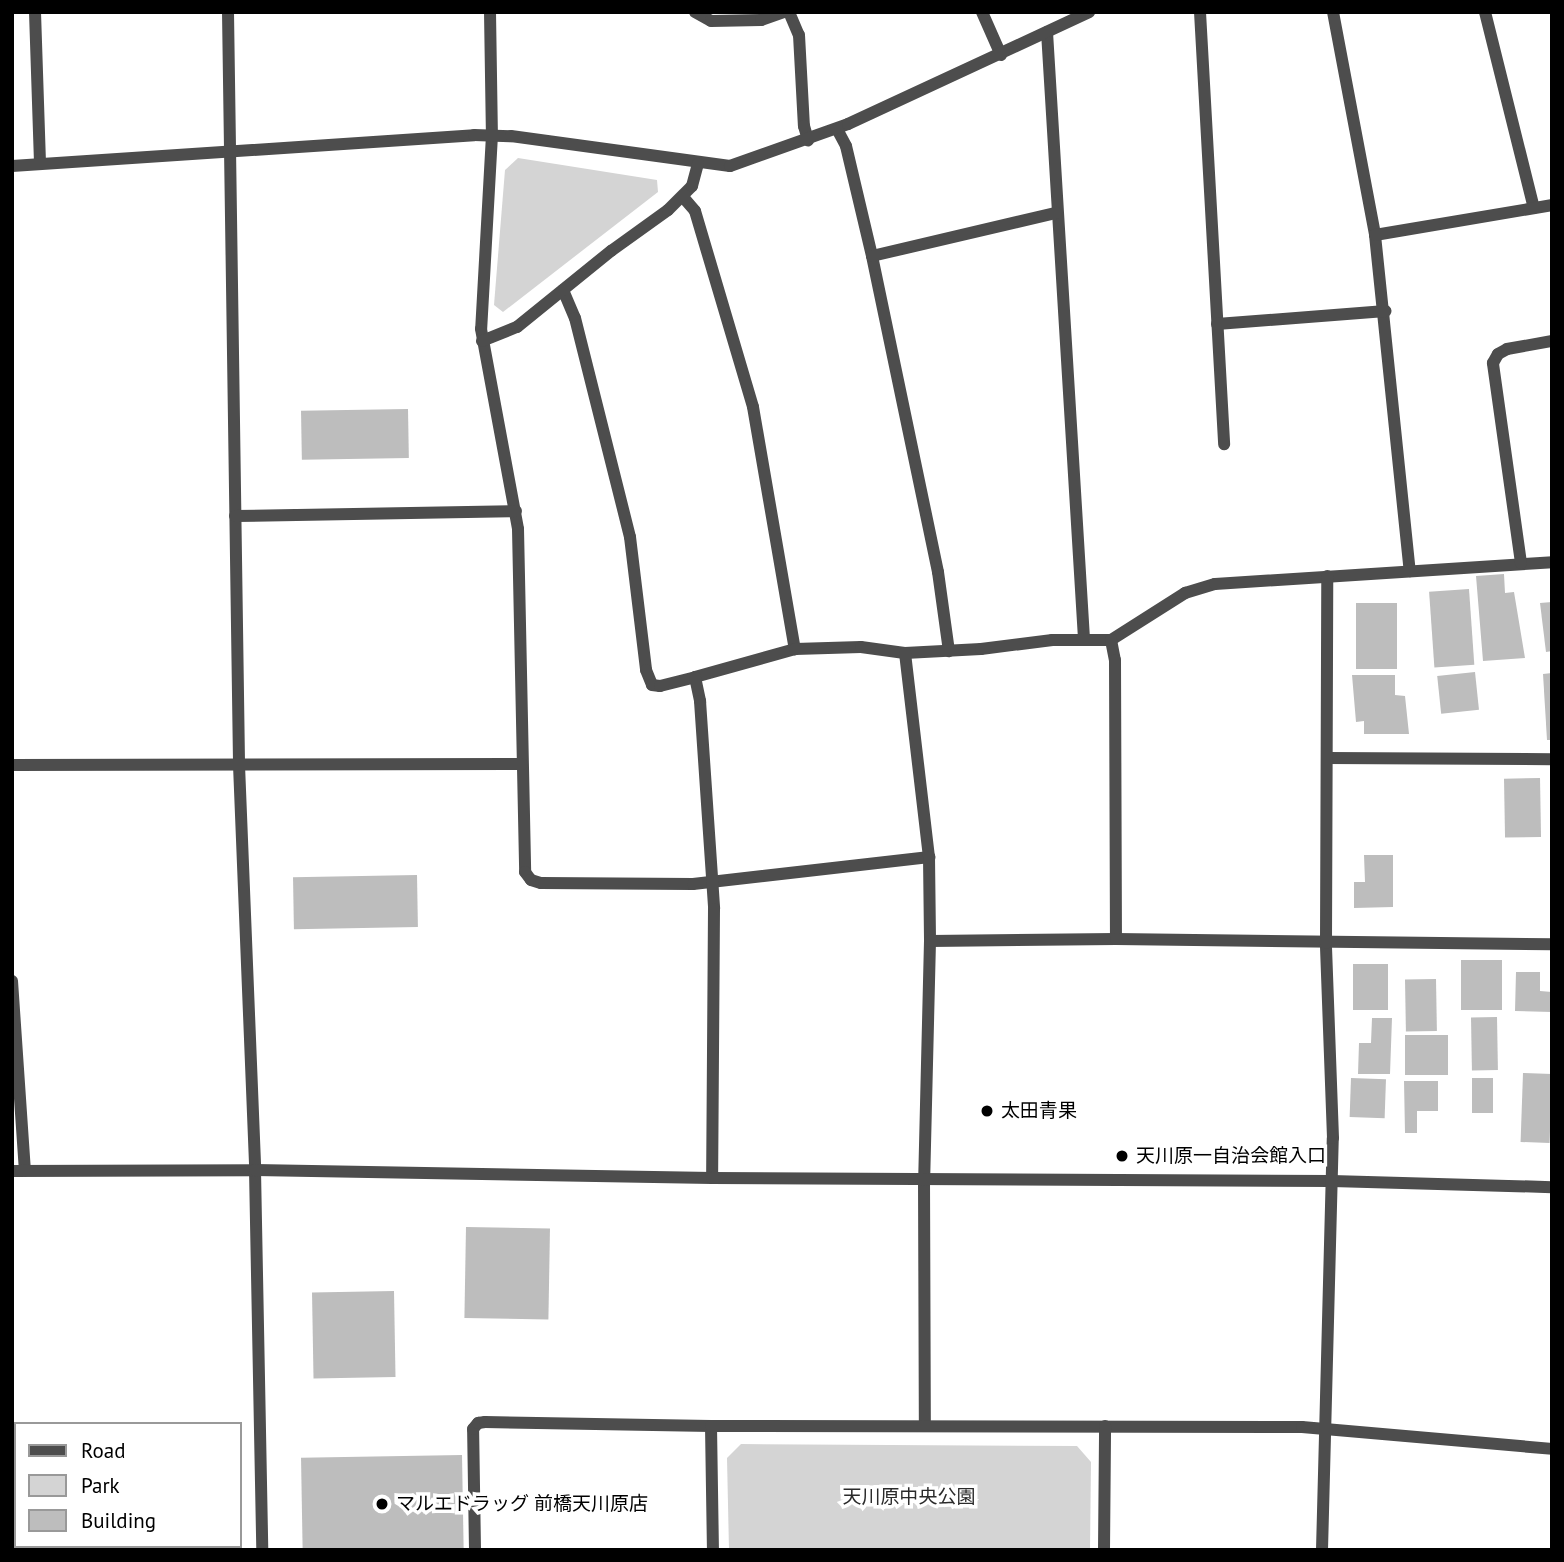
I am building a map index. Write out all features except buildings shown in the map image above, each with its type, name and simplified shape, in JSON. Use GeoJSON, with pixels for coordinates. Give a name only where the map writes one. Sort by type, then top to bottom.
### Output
{"type":"FeatureCollection","features":[{"type":"Feature","properties":{"kind":"street"},"geometry":{"type":"LineString","coordinates":[[35,12],[40,163]]}},
{"type":"Feature","properties":{"kind":"street"},"geometry":{"type":"LineString","coordinates":[[228,12],[239,765],[256,1170],[262,1550]]}},
{"type":"Feature","properties":{"kind":"street"},"geometry":{"type":"LineString","coordinates":[[491,12],[492,135],[482,263],[482,341],[516,511],[523,862],[531,880],[713,883],[929,857]]}},
{"type":"Feature","properties":{"kind":"street"},"geometry":{"type":"LineString","coordinates":[[695,12],[711,21],[761,20],[783,12]]}},
{"type":"Feature","properties":{"kind":"street"},"geometry":{"type":"LineString","coordinates":[[789,12],[799,35],[804,126],[808,140]]}},
{"type":"Feature","properties":{"kind":"street"},"geometry":{"type":"LineString","coordinates":[[982,12],[1001,55]]}},
{"type":"Feature","properties":{"kind":"street"},"geometry":{"type":"LineString","coordinates":[[12,166],[492,135],[718,167],[743,164],[837,129],[1089,12]]}},
{"type":"Feature","properties":{"kind":"street"},"geometry":{"type":"LineString","coordinates":[[1200,12],[1224,444]]}},
{"type":"Feature","properties":{"kind":"street"},"geometry":{"type":"LineString","coordinates":[[1333,12],[1376,235],[1410,571]]}},
{"type":"Feature","properties":{"kind":"street"},"geometry":{"type":"LineString","coordinates":[[1485,12],[1534,208]]}},
{"type":"Feature","properties":{"kind":"street"},"geometry":{"type":"LineString","coordinates":[[1047,32],[1084,639]]}},
{"type":"Feature","properties":{"kind":"street"},"geometry":{"type":"LineString","coordinates":[[837,129],[846,146],[872,256],[938,572],[949,651]]}},
{"type":"Feature","properties":{"kind":"street"},"geometry":{"type":"LineString","coordinates":[[482,341],[517,327],[683,197],[692,186],[698,164]]}},
{"type":"Feature","properties":{"kind":"street"},"geometry":{"type":"LineString","coordinates":[[683,197],[695,211],[753,407],[795,649]]}},
{"type":"Feature","properties":{"kind":"street"},"geometry":{"type":"LineString","coordinates":[[1376,235],[1552,205]]}},
{"type":"Feature","properties":{"kind":"street"},"geometry":{"type":"LineString","coordinates":[[872,256],[1056,213]]}},
{"type":"Feature","properties":{"kind":"street"},"geometry":{"type":"LineString","coordinates":[[563,290],[575,318],[630,537],[648,678],[652,685],[660,686],[795,649],[861,647],[905,653],[1084,639],[1111,640],[1198,587],[1552,562]]}},
{"type":"Feature","properties":{"kind":"street"},"geometry":{"type":"LineString","coordinates":[[1217,324],[1385,311]]}},
{"type":"Feature","properties":{"kind":"street"},"geometry":{"type":"LineString","coordinates":[[1521,564],[1493,363],[1498,354],[1507,349],[1552,341]]}},
{"type":"Feature","properties":{"kind":"street"},"geometry":{"type":"LineString","coordinates":[[235,516],[516,511]]}},
{"type":"Feature","properties":{"kind":"street"},"geometry":{"type":"LineString","coordinates":[[1322,1550],[1323,1428],[1332,1181],[1326,943],[1327,576]]}},
{"type":"Feature","properties":{"kind":"street"},"geometry":{"type":"LineString","coordinates":[[1111,640],[1115,660],[1116,939]]}},
{"type":"Feature","properties":{"kind":"street"},"geometry":{"type":"LineString","coordinates":[[905,653],[929,857],[930,942],[923,1179],[925,1426]]}},
{"type":"Feature","properties":{"kind":"street"},"geometry":{"type":"LineString","coordinates":[[695,677],[700,701],[713,883],[712,1178]]}},
{"type":"Feature","properties":{"kind":"street"},"geometry":{"type":"LineString","coordinates":[[1327,758],[1552,759]]}},
{"type":"Feature","properties":{"kind":"street"},"geometry":{"type":"LineString","coordinates":[[12,765],[522,764]]}},
{"type":"Feature","properties":{"kind":"street"},"geometry":{"type":"LineString","coordinates":[[930,942],[1116,939],[1552,944]]}},
{"type":"Feature","properties":{"kind":"street"},"geometry":{"type":"LineString","coordinates":[[12,981],[18,1171],[256,1170],[712,1178],[1332,1181],[1552,1187]]}},
{"type":"Feature","properties":{"kind":"street"},"geometry":{"type":"LineString","coordinates":[[475,1550],[473,1429],[478,1423],[1323,1428],[1552,1449]]}},
{"type":"Feature","properties":{"kind":"street"},"geometry":{"type":"LineString","coordinates":[[711,1426],[713,1550]]}},
{"type":"Feature","properties":{"kind":"street"},"geometry":{"type":"LineString","coordinates":[[1104,1550],[1105,1426]]}},
{"type":"Feature","properties":{"kind":"green space"},"geometry":{"type":"Polygon","coordinates":[[[518,158],[657,180],[658,192],[503,312],[494,305],[505,170],[518,158]]]}},
{"type":"Feature","properties":{"kind":"green space","name":"天川原中央公園"},"geometry":{"type":"Polygon","coordinates":[[[741,1444],[1077,1446],[1091,1462],[1090,1550],[729,1550],[727,1458],[741,1444]]]}},
{"type":"Feature","properties":{"kind":"place","name":"太田青果"},"geometry":{"type":"Point","coordinates":[987,1111]}},
{"type":"Feature","properties":{"kind":"place","name":"天川原一自治会館入口"},"geometry":{"type":"Point","coordinates":[1122,1156]}},
{"type":"Feature","properties":{"kind":"place","name":"マルエドラッグ 前橋天川原店"},"geometry":{"type":"Point","coordinates":[382,1504]}}]}
